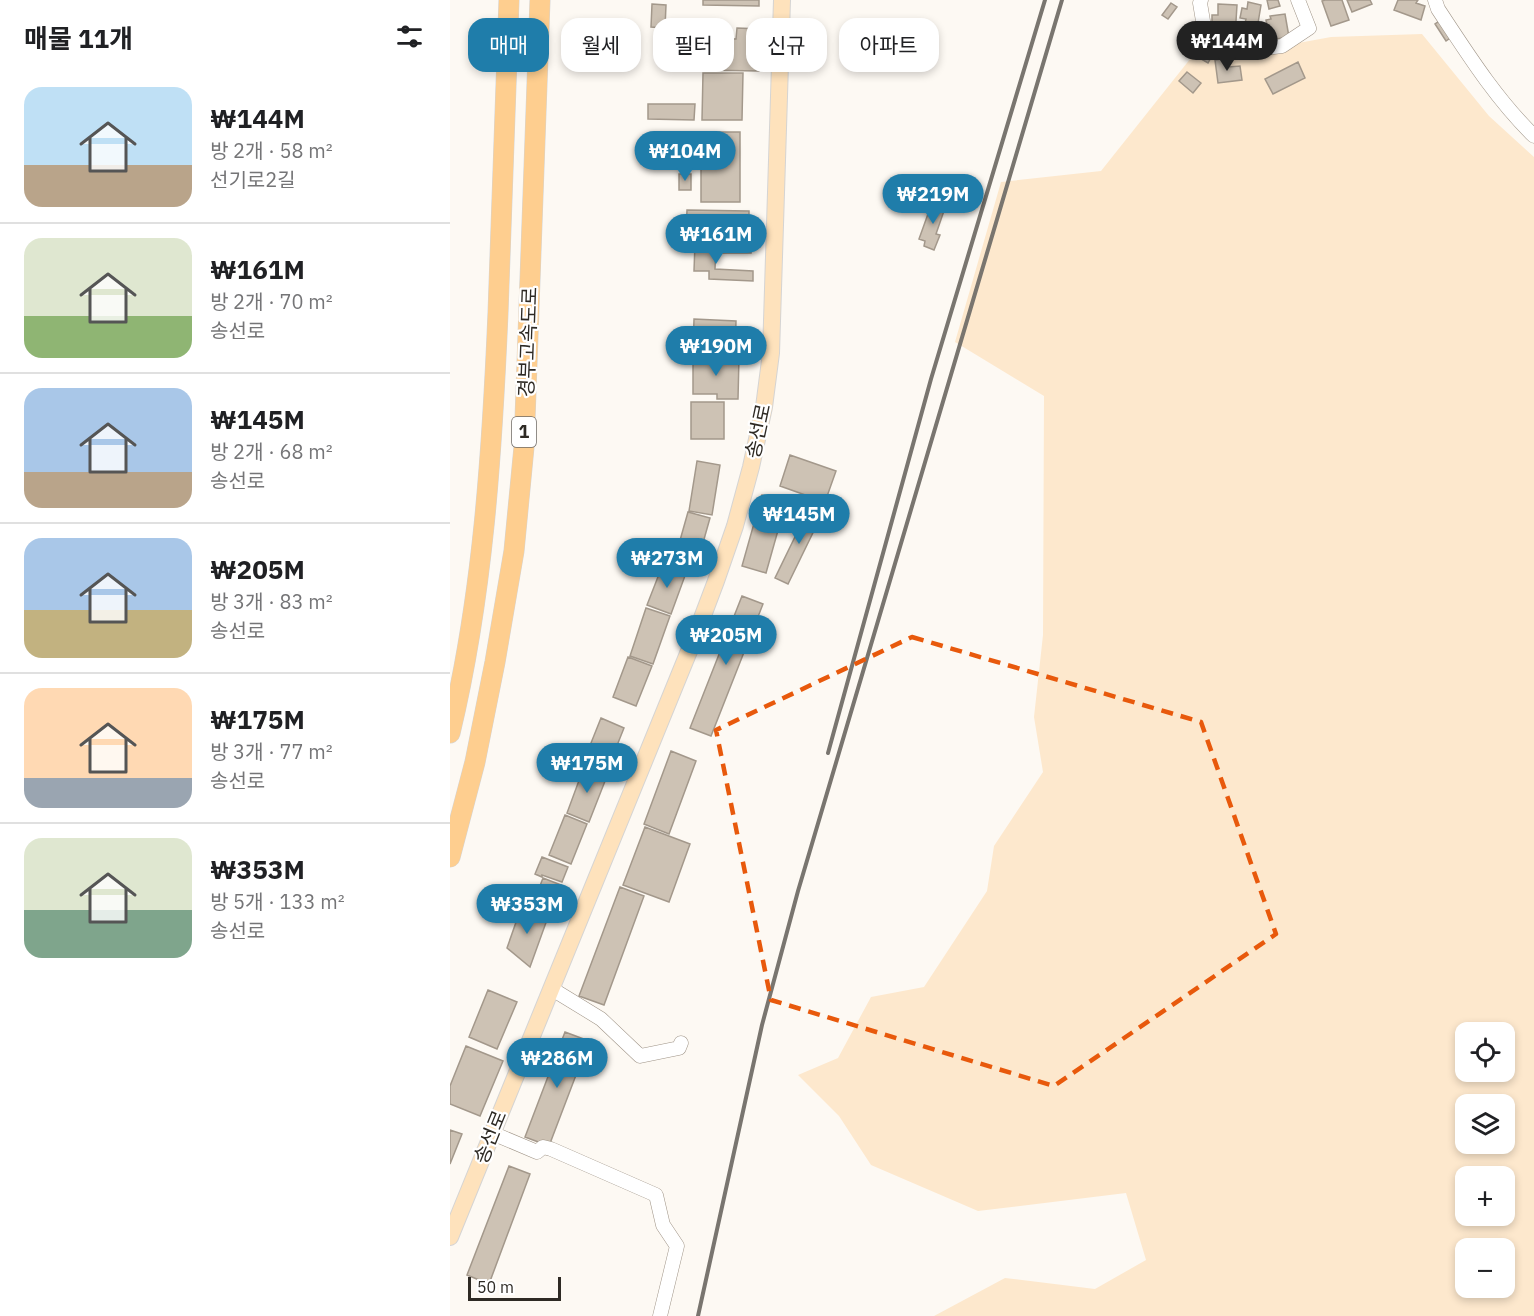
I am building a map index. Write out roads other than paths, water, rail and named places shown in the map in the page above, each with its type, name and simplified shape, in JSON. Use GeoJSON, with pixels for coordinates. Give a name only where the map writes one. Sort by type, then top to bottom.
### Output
{"type":"FeatureCollection","features":[{"type":"Feature","properties":{"kind":"highway","name":"경부고속도로"},"geometry":{"type":"LineString","coordinates":[[450,733],[469,635],[484,528],[495,385],[509,0]]}},
{"type":"Feature","properties":{"kind":"highway","name":"경부고속도로"},"geometry":{"type":"LineString","coordinates":[[450,857],[475,762],[493,673],[515,539],[524,447],[540,0]]}},
{"type":"Feature","properties":{"kind":"main road","name":"송선로"},"geometry":{"type":"LineString","coordinates":[[450,1237],[696,634],[735,526],[764,408],[771,353],[782,0]]}},
{"type":"Feature","properties":{"kind":"street"},"geometry":{"type":"LineString","coordinates":[[1201,0],[1206,39],[1239,51],[1282,46],[1309,28],[1298,0]]}},
{"type":"Feature","properties":{"kind":"street"},"geometry":{"type":"LineString","coordinates":[[1435,0],[1438,9],[1479,70],[1518,121],[1534,136]]}},
{"type":"Feature","properties":{"kind":"street"},"geometry":{"type":"LineString","coordinates":[[552,989],[601,1019],[640,1056],[679,1048],[681,1043]]}},
{"type":"Feature","properties":{"kind":"street"},"geometry":{"type":"LineString","coordinates":[[492,1133],[537,1152],[543,1147],[551,1149],[656,1195],[663,1225],[677,1246],[660,1316]]}},
{"type":"Feature","properties":{"kind":"railway"},"geometry":{"type":"LineString","coordinates":[[828,753],[931,379],[1045,0]]}},
{"type":"Feature","properties":{"kind":"railway"},"geometry":{"type":"LineString","coordinates":[[698,1316],[762,1025],[798,891],[1062,0]]}}]}
